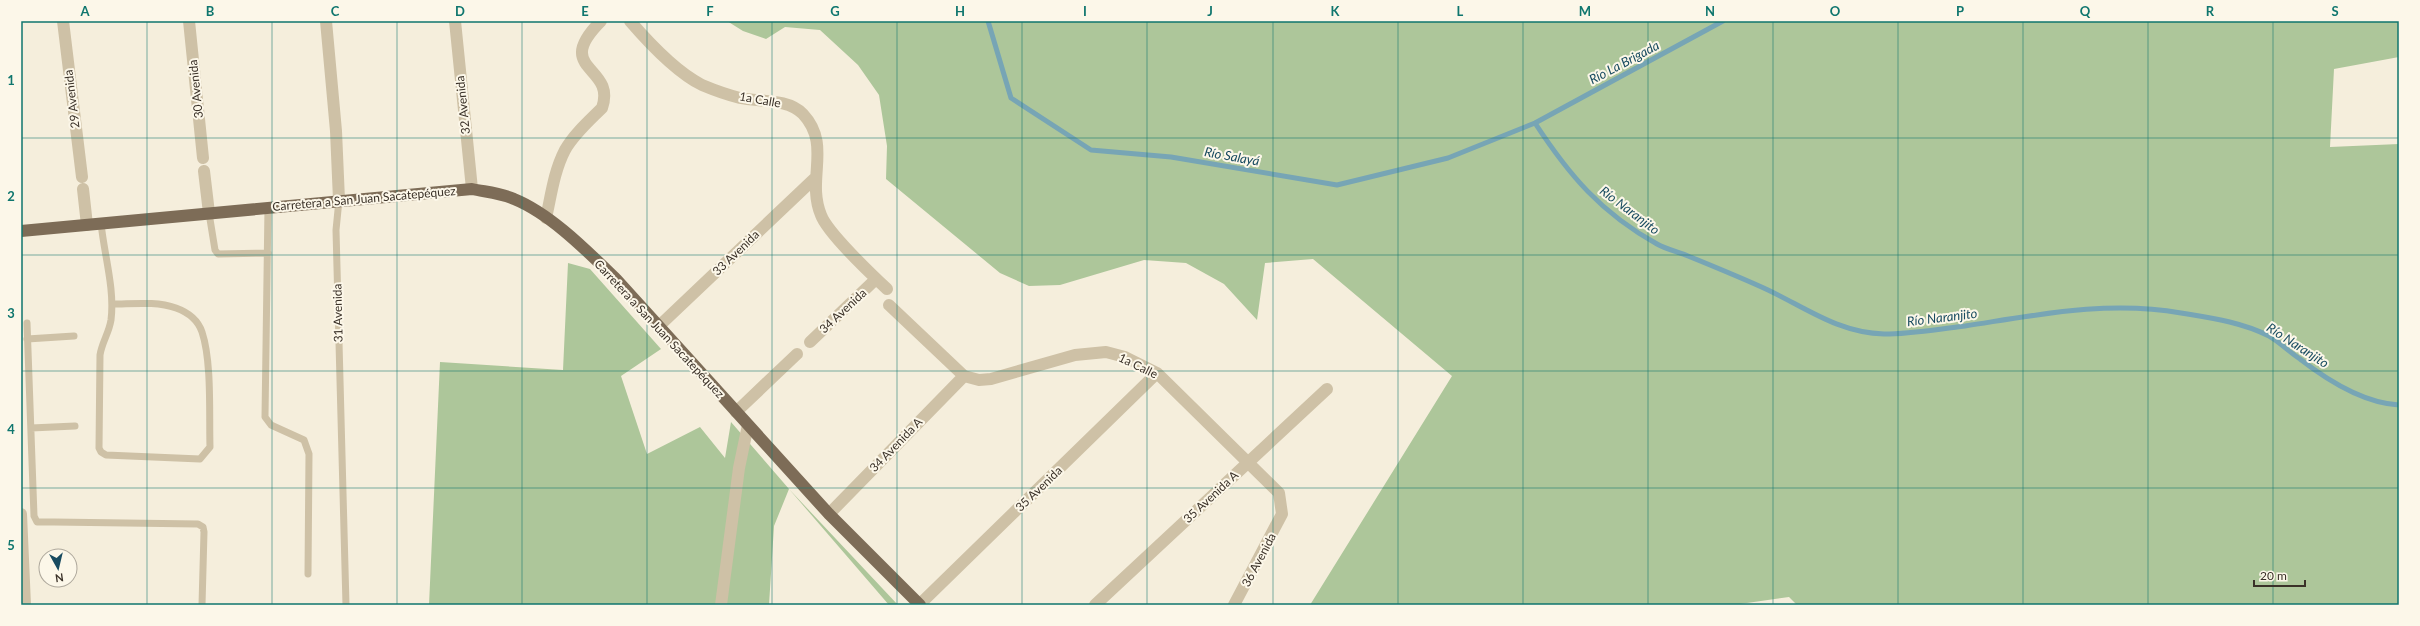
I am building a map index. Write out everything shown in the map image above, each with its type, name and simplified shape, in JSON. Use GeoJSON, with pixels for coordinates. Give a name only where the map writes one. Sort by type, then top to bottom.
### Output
{"type":"FeatureCollection","features":[{"type":"Feature","properties":{"kind":"main road","name":"Carretera a San Juan Sacatepéquez"},"geometry":{"type":"LineString","coordinates":[[21,231],[339,200],[472,189],[512,198],[532,208],[546,218],[588,252],[616,279],[829,514],[920,605]]}},
{"type":"Feature","properties":{"kind":"street","name":"29 Avenida"},"geometry":{"type":"LineString","coordinates":[[63,21],[82,177]]}},
{"type":"Feature","properties":{"kind":"street","name":"30 Avenida"},"geometry":{"type":"LineString","coordinates":[[189,21],[203,158]]}},
{"type":"Feature","properties":{"kind":"street","name":"31 Avenida"},"geometry":{"type":"LineString","coordinates":[[326,21],[336,131],[339,200]]}},
{"type":"Feature","properties":{"kind":"street","name":"32 Avenida"},"geometry":{"type":"LineString","coordinates":[[455,21],[472,189]]}},
{"type":"Feature","properties":{"kind":"street"},"geometry":{"type":"LineString","coordinates":[[546,218],[557,171],[566,149],[575,136],[602,108],[604,102],[601,83],[585,63],[582,49],[586,36],[601,21]]}},
{"type":"Feature","properties":{"kind":"street","name":"1a Calle"},"geometry":{"type":"LineString","coordinates":[[630,21],[657,52],[701,84],[739,97],[766,100],[786,105],[802,112],[814,128],[819,146],[815,178],[816,196],[824,222],[887,289]]}},
{"type":"Feature","properties":{"kind":"street"},"geometry":{"type":"LineString","coordinates":[[204,171],[209,213]]}},
{"type":"Feature","properties":{"kind":"street","name":"33 Avenida"},"geometry":{"type":"LineString","coordinates":[[658,327],[815,178]]}},
{"type":"Feature","properties":{"kind":"street"},"geometry":{"type":"LineString","coordinates":[[83,189],[87,225]]}},
{"type":"Feature","properties":{"kind":"street","name":"34 Avenida"},"geometry":{"type":"LineString","coordinates":[[810,342],[876,279]]}},
{"type":"Feature","properties":{"kind":"street"},"geometry":{"type":"LineString","coordinates":[[889,305],[964,376]]}},
{"type":"Feature","properties":{"kind":"street","name":"1a Calle"},"geometry":{"type":"LineString","coordinates":[[964,376],[979,380],[991,379],[1075,355],[1106,352],[1125,357],[1157,373],[1279,493],[1282,514]]}},
{"type":"Feature","properties":{"kind":"street"},"geometry":{"type":"LineString","coordinates":[[736,412],[797,354]]}},
{"type":"Feature","properties":{"kind":"street","name":"35 Avenida"},"geometry":{"type":"LineString","coordinates":[[920,605],[1157,373]]}},
{"type":"Feature","properties":{"kind":"street","name":"34 Avenida A"},"geometry":{"type":"LineString","coordinates":[[829,514],[964,376]]}},
{"type":"Feature","properties":{"kind":"street","name":"35 Avenida A"},"geometry":{"type":"LineString","coordinates":[[1095,605],[1327,389]]}},
{"type":"Feature","properties":{"kind":"street"},"geometry":{"type":"LineString","coordinates":[[721,605],[739,468],[748,425]]}},
{"type":"Feature","properties":{"kind":"street"},"geometry":{"type":"LineString","coordinates":[[21,514],[25,605]]}},
{"type":"Feature","properties":{"kind":"street","name":"36 Avenida"},"geometry":{"type":"LineString","coordinates":[[1234,605],[1282,514]]}},
{"type":"Feature","properties":{"kind":"lane","name":"31 Avenida"},"geometry":{"type":"LineString","coordinates":[[339,200],[336,230],[346,605]]}},
{"type":"Feature","properties":{"kind":"lane"},"geometry":{"type":"LineString","coordinates":[[268,207],[264,417],[271,425],[304,440],[309,454],[308,574]]}},
{"type":"Feature","properties":{"kind":"lane"},"geometry":{"type":"LineString","coordinates":[[209,213],[215,250],[218,254],[268,252]]}},
{"type":"Feature","properties":{"kind":"lane"},"geometry":{"type":"LineString","coordinates":[[101,224],[112,304],[107,338],[101,347],[100,355],[98,448],[106,455],[200,459],[210,447],[209,396],[202,331],[191,316],[176,308],[159,305],[112,304]]}},
{"type":"Feature","properties":{"kind":"lane"},"geometry":{"type":"LineString","coordinates":[[27,324],[34,516],[37,522],[198,524],[203,527],[204,532],[202,605]]}},
{"type":"Feature","properties":{"kind":"lane"},"geometry":{"type":"LineString","coordinates":[[27,339],[74,336]]}},
{"type":"Feature","properties":{"kind":"lane"},"geometry":{"type":"LineString","coordinates":[[31,428],[75,426]]}},
{"type":"Feature","properties":{"kind":"green space"},"geometry":{"type":"Polygon","coordinates":[[[727,21],[2399,21],[2399,57],[2334,69],[2330,147],[2399,144],[2399,605],[1797,605],[1789,597],[1733,605],[1310,605],[1452,376],[1313,259],[1265,263],[1257,320],[1224,284],[1186,263],[1144,260],[1060,285],[1029,286],[1000,273],[886,179],[887,146],[879,95],[858,65],[820,30],[785,27],[766,39],[743,31],[727,21]]]}},
{"type":"Feature","properties":{"kind":"green space"},"geometry":{"type":"Polygon","coordinates":[[[568,263],[590,269],[661,349],[621,376],[647,454],[700,427],[725,458],[731,422],[789,489],[774,526],[769,605],[429,605],[440,362],[563,370],[568,263]]]}},
{"type":"Feature","properties":{"kind":"green space"},"geometry":{"type":"Polygon","coordinates":[[[789,489],[898,605],[889,605],[789,489]]]}},
{"type":"Feature","properties":{"kind":"waterway","name":"Río Salayá"},"geometry":{"type":"LineString","coordinates":[[988,21],[1011,98],[1091,150],[1171,157],[1337,185],[1448,158],[1535,123],[1723,21]]}},
{"type":"Feature","properties":{"kind":"waterway","name":"Río Naranjito"},"geometry":{"type":"LineString","coordinates":[[1535,123],[1574,176],[1588,191],[1603,206],[1637,232],[1661,246],[1748,281],[1823,318],[1852,329],[1868,333],[1904,333],[1965,326],[2073,310],[2100,308],[2154,309],[2226,321],[2248,327],[2273,338],[2322,375],[2346,389],[2373,400],[2399,405]]}},
{"type":"Feature","properties":{"kind":"water label","name":"Río La Brigada"},"geometry":{"type":"Point","coordinates":[1624,62]}}]}
